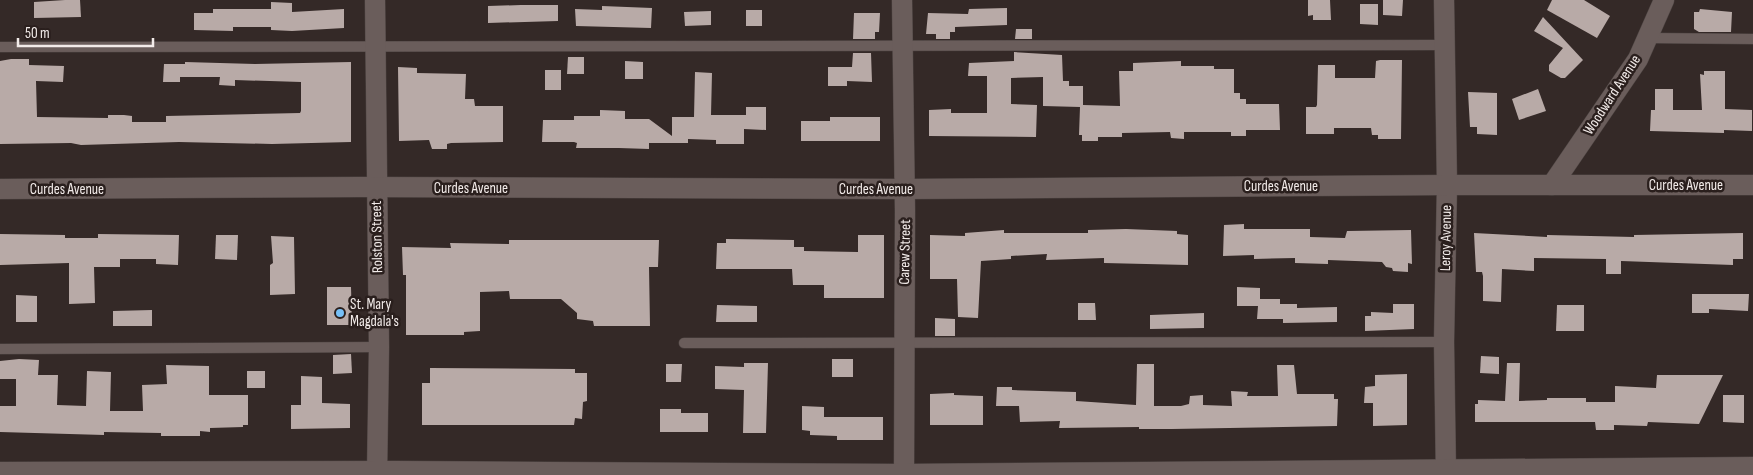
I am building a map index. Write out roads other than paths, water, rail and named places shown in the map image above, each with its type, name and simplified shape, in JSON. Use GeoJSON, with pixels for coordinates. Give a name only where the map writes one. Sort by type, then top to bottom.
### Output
{"type":"FeatureCollection","features":[{"type":"Feature","properties":{"kind":"street","name":"Rolston Street"},"geometry":{"type":"LineString","coordinates":[[375,0],[379,347],[378,473]]}},
{"type":"Feature","properties":{"kind":"street","name":"Carew Street"},"geometry":{"type":"LineString","coordinates":[[902,0],[905,189],[904,475]]}},
{"type":"Feature","properties":{"kind":"street","name":"Leroy Avenue"},"geometry":{"type":"LineString","coordinates":[[1444,0],[1446,472]]}},
{"type":"Feature","properties":{"kind":"street","name":"Woodward Avenue"},"geometry":{"type":"LineString","coordinates":[[1552,185],[1638,59],[1664,0]]}},
{"type":"Feature","properties":{"kind":"street","name":"Curdes Avenue"},"geometry":{"type":"LineString","coordinates":[[0,189],[376,187],[905,189],[1753,185]]}},
{"type":"Feature","properties":{"kind":"street"},"geometry":{"type":"LineString","coordinates":[[0,472],[904,475],[1446,472],[1753,467]]}},
{"type":"Feature","properties":{"kind":"lane"},"geometry":{"type":"LineString","coordinates":[[1647,38],[1753,39]]}},
{"type":"Feature","properties":{"kind":"lane"},"geometry":{"type":"LineString","coordinates":[[0,48],[1444,45]]}},
{"type":"Feature","properties":{"kind":"lane"},"geometry":{"type":"LineString","coordinates":[[684,343],[1444,342]]}},
{"type":"Feature","properties":{"kind":"lane"},"geometry":{"type":"LineString","coordinates":[[0,349],[379,347]]}},
{"type":"Feature","properties":{"kind":"place","name":"St. Mary Magdala's"},"geometry":{"type":"Point","coordinates":[340,313]}}]}
